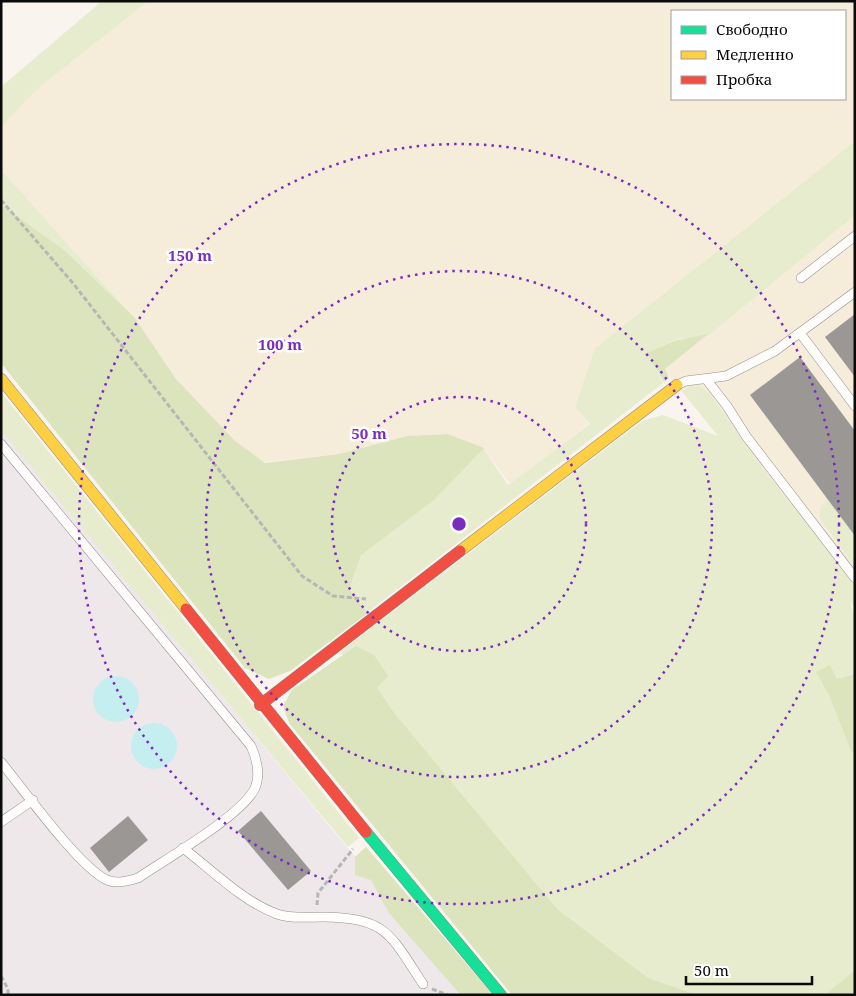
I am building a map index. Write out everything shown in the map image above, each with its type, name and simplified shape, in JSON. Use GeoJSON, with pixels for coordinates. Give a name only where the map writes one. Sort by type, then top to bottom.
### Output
{"type":"FeatureCollection","features":[{"type":"Feature","properties":{"kind":"street"},"geometry":{"type":"LineString","coordinates":[[1,379],[109,512],[260,705],[501,995]]}},
{"type":"Feature","properties":{"kind":"street"},"geometry":{"type":"LineString","coordinates":[[260,705],[677,385]]}},
{"type":"Feature","properties":{"kind":"lane"},"geometry":{"type":"LineString","coordinates":[[801,278],[855,236]]}},
{"type":"Feature","properties":{"kind":"lane"},"geometry":{"type":"LineString","coordinates":[[677,385],[686,381],[726,376],[775,350],[855,292]]}},
{"type":"Feature","properties":{"kind":"lane"},"geometry":{"type":"LineString","coordinates":[[800,332],[855,406]]}},
{"type":"Feature","properties":{"kind":"lane"},"geometry":{"type":"LineString","coordinates":[[706,379],[727,406],[746,436],[855,578]]}},
{"type":"Feature","properties":{"kind":"lane"},"geometry":{"type":"LineString","coordinates":[[1,444],[251,746],[256,758],[258,774],[255,788],[248,799],[211,829],[138,878],[124,882],[108,880],[83,860],[1,762]]}},
{"type":"Feature","properties":{"kind":"lane"},"geometry":{"type":"LineString","coordinates":[[1,822],[33,800]]}},
{"type":"Feature","properties":{"kind":"lane"},"geometry":{"type":"LineString","coordinates":[[183,848],[250,900],[270,910],[295,917],[360,920],[379,926],[396,942],[422,984]]}},
{"type":"Feature","properties":{"kind":"path"},"geometry":{"type":"LineString","coordinates":[[1,200],[72,282],[302,576],[332,596],[396,599]]}},
{"type":"Feature","properties":{"kind":"path"},"geometry":{"type":"LineString","coordinates":[[316,917],[318,893],[351,851],[369,836]]}},
{"type":"Feature","properties":{"kind":"path"},"geometry":{"type":"LineString","coordinates":[[1,976],[8,989],[8,995]]}},
{"type":"Feature","properties":{"kind":"shaded area"},"geometry":{"type":"Polygon","coordinates":[[[146,1],[855,1],[855,141],[597,346],[575,406],[589,424],[510,484],[483,448],[448,434],[406,436],[339,454],[265,462],[234,442],[177,380],[133,317],[29,203],[1,169],[1,126],[36,88],[146,1]]]}},
{"type":"Feature","properties":{"kind":"shaded area"},"geometry":{"type":"Polygon","coordinates":[[[855,214],[855,601],[664,370],[855,214]]]}},
{"type":"Feature","properties":{"kind":"shaded area"},"geometry":{"type":"Polygon","coordinates":[[[1,429],[345,845],[476,995],[1,995],[1,429]]]}},
{"type":"Feature","properties":{"kind":"green space"},"geometry":{"type":"Polygon","coordinates":[[[102,1],[148,1],[37,89],[1,127],[1,87],[102,1]]]}},
{"type":"Feature","properties":{"kind":"green space"},"geometry":{"type":"Polygon","coordinates":[[[855,141],[855,215],[709,335],[675,340],[648,353],[663,383],[368,612],[348,588],[361,553],[483,448],[508,485],[590,424],[575,407],[595,348],[855,141]]]}},
{"type":"Feature","properties":{"kind":"green space"},"geometry":{"type":"Polygon","coordinates":[[[1,170],[133,317],[1,206],[1,170]]]}},
{"type":"Feature","properties":{"kind":"green space"},"geometry":{"type":"Polygon","coordinates":[[[1,205],[64,250],[134,317],[176,379],[234,440],[265,463],[339,454],[407,436],[448,434],[484,448],[434,500],[361,555],[349,589],[368,613],[290,671],[269,679],[245,668],[1,363],[1,205]]]}},
{"type":"Feature","properties":{"kind":"green space"},"geometry":{"type":"Polygon","coordinates":[[[708,334],[665,369],[669,378],[664,382],[647,353],[674,341],[708,334]]]}},
{"type":"Feature","properties":{"kind":"green space"},"geometry":{"type":"Polygon","coordinates":[[[692,385],[700,386],[710,394],[764,470],[855,584],[855,607],[850,602],[855,618],[855,977],[832,995],[677,995],[648,981],[554,910],[340,652],[642,421],[663,415],[718,436],[682,391],[692,385]]]}},
{"type":"Feature","properties":{"kind":"green space"},"geometry":{"type":"Polygon","coordinates":[[[1,392],[359,838],[348,847],[1,431],[1,392]]]}},
{"type":"Feature","properties":{"kind":"green space"},"geometry":{"type":"Polygon","coordinates":[[[828,500],[855,536],[855,567],[819,517],[821,506],[828,500]]]}},
{"type":"Feature","properties":{"kind":"green space"},"geometry":{"type":"Polygon","coordinates":[[[356,646],[374,655],[388,676],[377,688],[395,714],[557,909],[648,978],[697,995],[512,995],[289,723],[283,706],[292,690],[356,646]]]}},
{"type":"Feature","properties":{"kind":"green space"},"geometry":{"type":"Polygon","coordinates":[[[830,665],[837,679],[855,674],[855,752],[852,753],[829,695],[816,672],[830,665]]]}},
{"type":"Feature","properties":{"kind":"green space"},"geometry":{"type":"Polygon","coordinates":[[[366,847],[493,995],[462,995],[459,993],[389,913],[371,880],[355,875],[355,857],[366,847]]]}},
{"type":"Feature","properties":{"kind":"green space"},"geometry":{"type":"Polygon","coordinates":[[[855,970],[855,995],[825,995],[855,970]]]}},
{"type":"Feature","properties":{"kind":"water"},"geometry":{"type":"Polygon","coordinates":[[[121,676],[133,682],[138,690],[138,708],[133,716],[125,721],[111,722],[99,716],[94,708],[93,694],[99,682],[107,677],[121,676]]]}},
{"type":"Feature","properties":{"kind":"water"},"geometry":{"type":"Polygon","coordinates":[[[149,723],[159,723],[171,729],[176,737],[176,755],[171,763],[163,768],[149,769],[141,766],[134,759],[131,751],[131,741],[134,733],[141,726],[149,723]]]}},
{"type":"Feature","properties":{"kind":"building"},"geometry":{"type":"Polygon","coordinates":[[[855,314],[855,377],[825,337],[855,314]]]}},
{"type":"Feature","properties":{"kind":"building"},"geometry":{"type":"Polygon","coordinates":[[[800,357],[855,431],[855,536],[750,395],[800,357]]]}},
{"type":"Feature","properties":{"kind":"building"},"geometry":{"type":"Polygon","coordinates":[[[261,811],[311,871],[288,890],[238,831],[261,811]]]}},
{"type":"Feature","properties":{"kind":"building"},"geometry":{"type":"Polygon","coordinates":[[[128,816],[148,840],[109,872],[90,848],[128,816]]]}},
{"type":"Feature","properties":{"kind":"traffic: fast"},"geometry":{"type":"LineString","coordinates":[[366,832],[501,995]]}},
{"type":"Feature","properties":{"kind":"traffic: slow"},"geometry":{"type":"LineString","coordinates":[[1,379],[186,609]]}},
{"type":"Feature","properties":{"kind":"traffic: slow"},"geometry":{"type":"LineString","coordinates":[[460,551],[677,385]]}},
{"type":"Feature","properties":{"kind":"traffic: jam"},"geometry":{"type":"LineString","coordinates":[[260,705],[460,551]]}},
{"type":"Feature","properties":{"kind":"traffic: jam"},"geometry":{"type":"LineString","coordinates":[[186,609],[366,832]]}}]}
